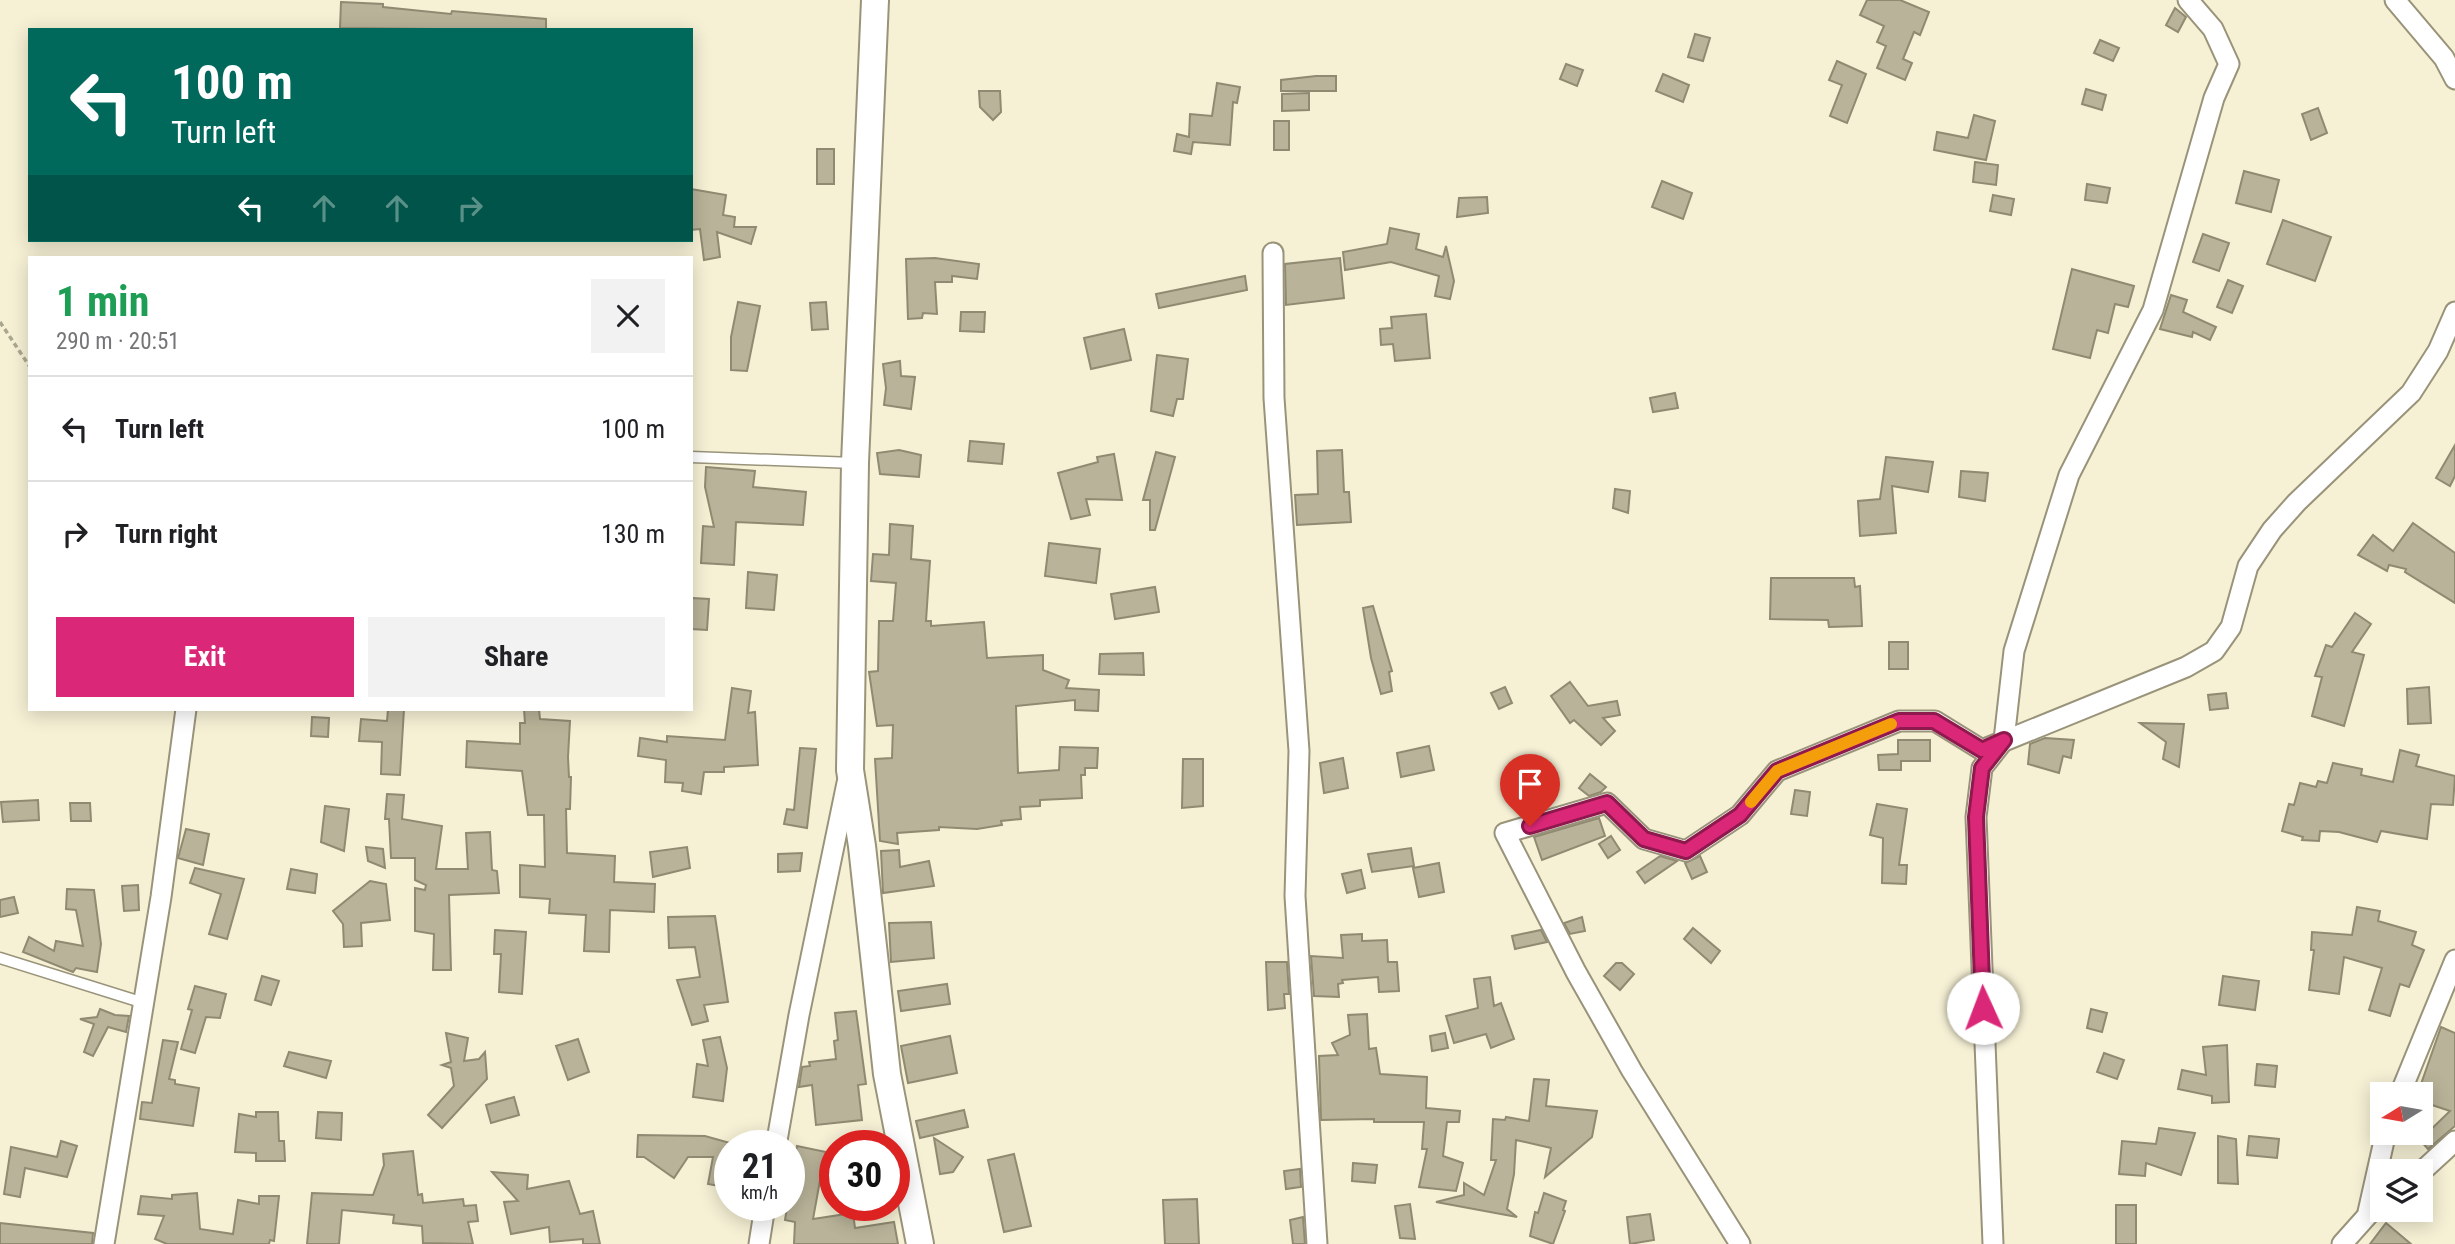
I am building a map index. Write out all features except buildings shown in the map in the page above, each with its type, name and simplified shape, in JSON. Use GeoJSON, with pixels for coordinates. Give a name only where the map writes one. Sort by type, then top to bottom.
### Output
{"type":"FeatureCollection","features":[{"type":"Feature","properties":{"kind":"main road"},"geometry":{"type":"LineString","coordinates":[[876,0],[855,463],[850,770],[863,846],[887,1074],[919,1244]]}},
{"type":"Feature","properties":{"kind":"street"},"geometry":{"type":"LineString","coordinates":[[1993,1244],[1976,817],[1982,768],[2004,740],[2014,651],[2069,475],[2153,310],[2214,98],[2230,64],[2213,29],[2188,0]]}},
{"type":"Feature","properties":{"kind":"street"},"geometry":{"type":"LineString","coordinates":[[2395,0],[2444,58],[2455,79]]}},
{"type":"Feature","properties":{"kind":"street"},"geometry":{"type":"LineString","coordinates":[[1273,253],[1274,398],[1300,751],[1295,896],[1317,1244]]}},
{"type":"Feature","properties":{"kind":"street"},"geometry":{"type":"LineString","coordinates":[[1740,1244],[1632,1072],[1576,972],[1505,833],[1607,803],[1644,839],[1686,851],[1740,815],[1777,771],[1899,721],[1934,721],[1982,750],[2112,699],[2214,652],[2231,627],[2248,566],[2272,530],[2297,502],[2411,393],[2438,351],[2455,312]]}},
{"type":"Feature","properties":{"kind":"street"},"geometry":{"type":"LineString","coordinates":[[104,1244],[144,1003],[186,711]]}},
{"type":"Feature","properties":{"kind":"street"},"geometry":{"type":"LineString","coordinates":[[779,1130],[799,1015],[850,770]]}},
{"type":"Feature","properties":{"kind":"street"},"geometry":{"type":"LineString","coordinates":[[2405,1082],[2455,960]]}},
{"type":"Feature","properties":{"kind":"street"},"geometry":{"type":"LineString","coordinates":[[2433,1161],[2455,1141]]}},
{"type":"Feature","properties":{"kind":"street"},"geometry":{"type":"LineString","coordinates":[[2342,1244],[2370,1213]]}},
{"type":"Feature","properties":{"kind":"street"},"geometry":{"type":"LineString","coordinates":[[759,1244],[763,1221]]}},
{"type":"Feature","properties":{"kind":"lane"},"geometry":{"type":"LineString","coordinates":[[693,457],[855,463]]}},
{"type":"Feature","properties":{"kind":"lane"},"geometry":{"type":"LineString","coordinates":[[0,958],[144,1003]]}},
{"type":"Feature","properties":{"kind":"path"},"geometry":{"type":"LineString","coordinates":[[0,322],[28,364]]}},
{"type":"Feature","properties":{"kind":"slow traffic"},"geometry":{"type":"LineString","coordinates":[[1751,802],[1777,771],[1891,724]]}},
{"type":"Feature","properties":{"kind":"route"},"geometry":{"type":"LineString","coordinates":[[1530,826],[1607,803],[1644,839],[1686,851],[1740,815],[1777,771],[1899,721],[1934,721],[1982,750],[2004,740],[1982,768],[1976,817],[1983,1008]]}}]}
